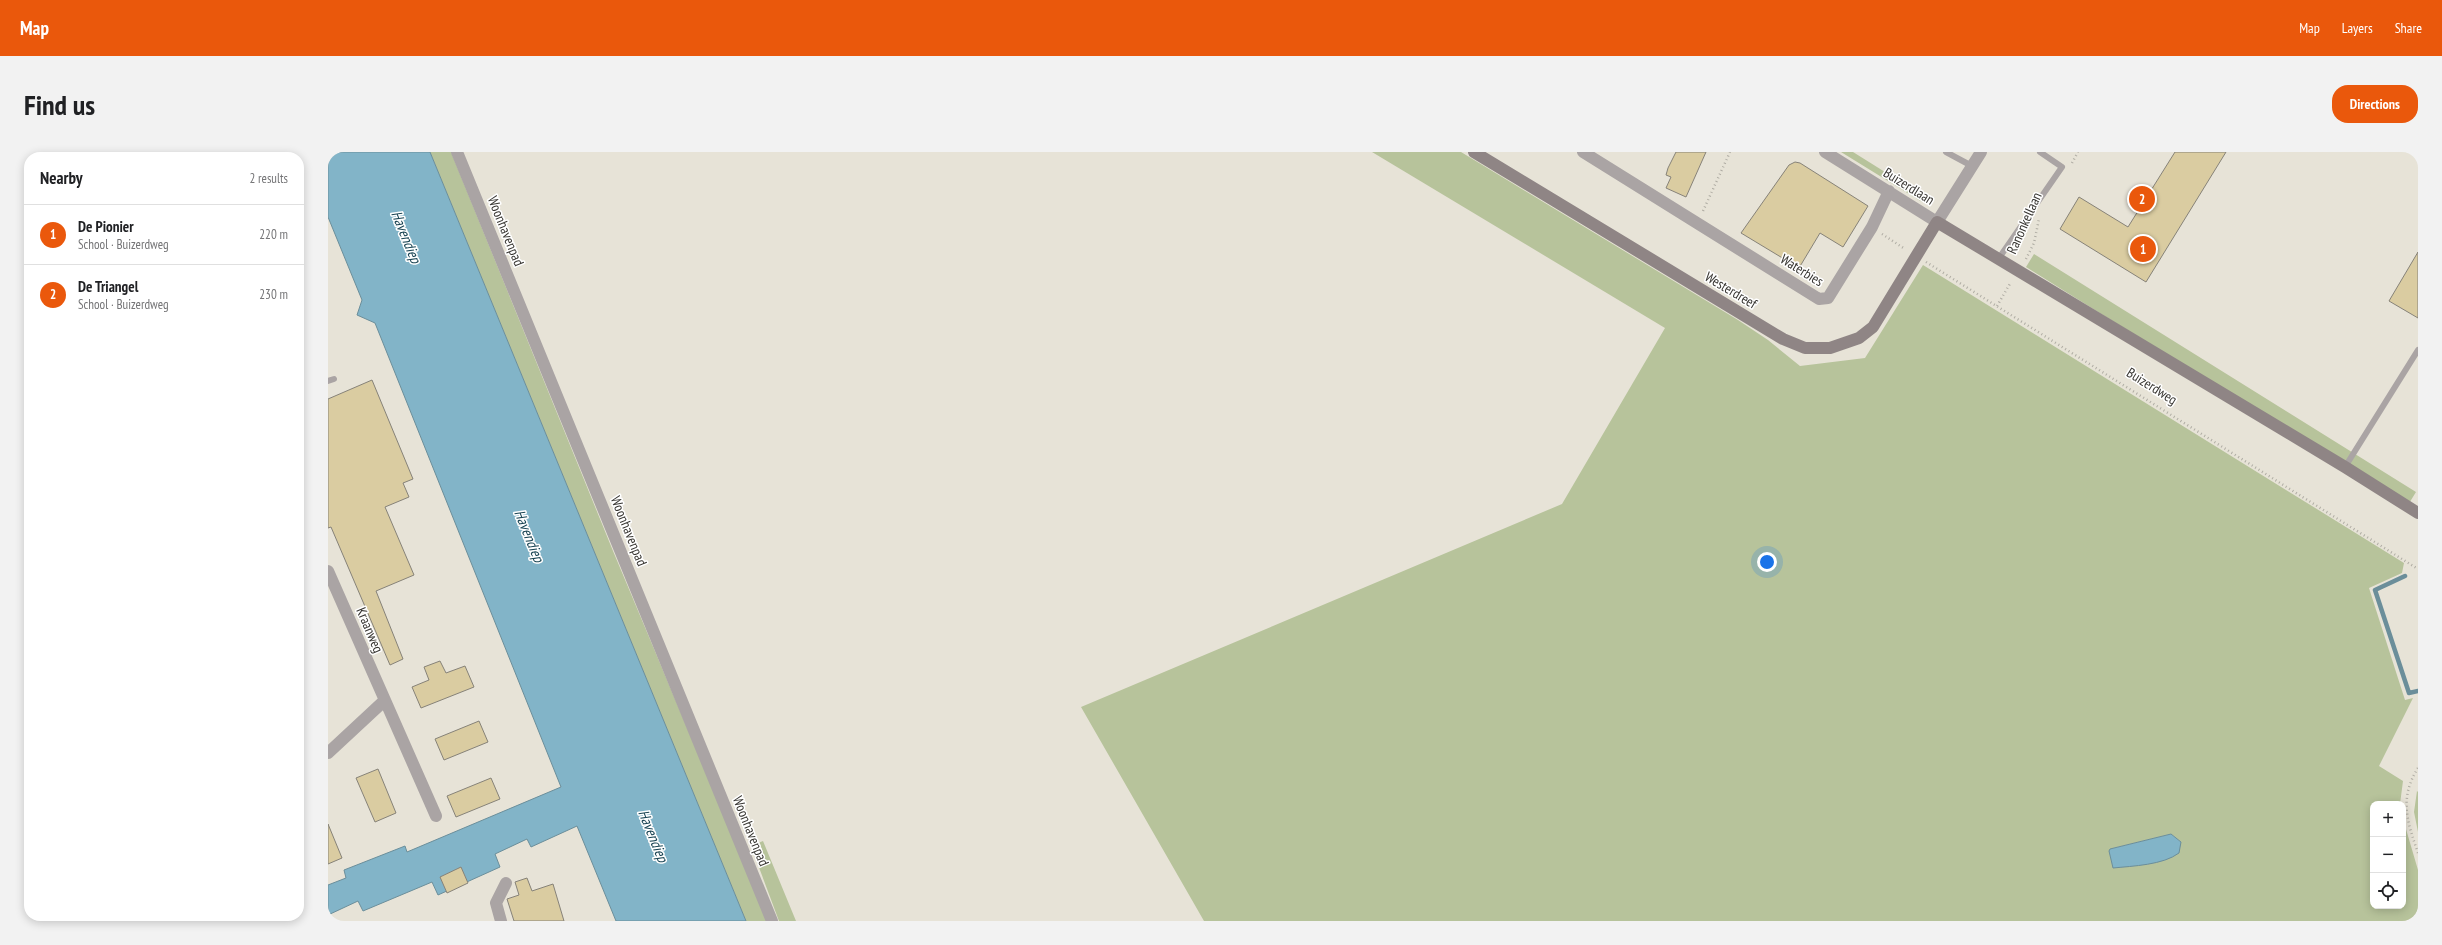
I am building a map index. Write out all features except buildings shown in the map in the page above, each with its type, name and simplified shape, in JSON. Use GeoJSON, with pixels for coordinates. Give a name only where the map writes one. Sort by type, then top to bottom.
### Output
{"type":"FeatureCollection","features":[{"type":"Feature","properties":{"kind":"street","name":"Woonhavenpad"},"geometry":{"type":"LineString","coordinates":[[457,152],[772,921]]}},
{"type":"Feature","properties":{"kind":"street","name":"Westerdreef"},"geometry":{"type":"LineString","coordinates":[[1474,152],[1783,339],[1805,348],[1817,350],[1845,345],[1873,327],[1937,222]]}},
{"type":"Feature","properties":{"kind":"street","name":"Waterbies"},"geometry":{"type":"LineString","coordinates":[[1583,152],[1819,298],[1828,298],[1872,227],[1889,191]]}},
{"type":"Feature","properties":{"kind":"street","name":"Buizerdlaan"},"geometry":{"type":"LineString","coordinates":[[1825,152],[1937,222]]}},
{"type":"Feature","properties":{"kind":"street"},"geometry":{"type":"LineString","coordinates":[[1981,152],[1937,222],[2345,467],[2418,513]]}},
{"type":"Feature","properties":{"kind":"street","name":"Kraanweg"},"geometry":{"type":"LineString","coordinates":[[328,571],[436,816]]}},
{"type":"Feature","properties":{"kind":"street"},"geometry":{"type":"LineString","coordinates":[[328,753],[384,701]]}},
{"type":"Feature","properties":{"kind":"street"},"geometry":{"type":"LineString","coordinates":[[501,921],[496,903],[506,882]]}},
{"type":"Feature","properties":{"kind":"lane"},"geometry":{"type":"LineString","coordinates":[[1946,152],[1972,166]]}},
{"type":"Feature","properties":{"kind":"lane"},"geometry":{"type":"LineString","coordinates":[[1999,258],[2062,167],[2040,152]]}},
{"type":"Feature","properties":{"kind":"lane"},"geometry":{"type":"LineString","coordinates":[[2345,467],[2418,350]]}},
{"type":"Feature","properties":{"kind":"path"},"geometry":{"type":"LineString","coordinates":[[1698,222],[1730,152]]}},
{"type":"Feature","properties":{"kind":"path"},"geometry":{"type":"LineString","coordinates":[[2070,164],[2078,152]]}},
{"type":"Feature","properties":{"kind":"path","name":"Ranonkellaan"},"geometry":{"type":"LineString","coordinates":[[1997,306],[2034,243],[2042,214]]}},
{"type":"Feature","properties":{"kind":"path","name":"Buizerdweg"},"geometry":{"type":"LineString","coordinates":[[1872,227],[1916,256],[2418,568]]}},
{"type":"Feature","properties":{"kind":"path"},"geometry":{"type":"LineString","coordinates":[[2418,768],[2406,791],[2406,801],[2418,853]]}},
{"type":"Feature","properties":{"kind":"green space"},"geometry":{"type":"Polygon","coordinates":[[[430,152],[451,152],[613,551],[768,921],[746,921],[430,152]]]}},
{"type":"Feature","properties":{"kind":"green space"},"geometry":{"type":"Polygon","coordinates":[[[1372,152],[1461,152],[1738,320],[1768,340],[1800,366],[1865,358],[1923,265],[2404,563],[2402,573],[2369,588],[2405,700],[2413,698],[2379,766],[2403,781],[2400,801],[2370,801],[2370,909],[2406,909],[2406,829],[2418,870],[2418,921],[1204,921],[1081,707],[1562,504],[1665,328],[1372,152]],[[2171,834],[2110,849],[2181,842],[2171,834]]]}},
{"type":"Feature","properties":{"kind":"green space"},"geometry":{"type":"Polygon","coordinates":[[[1841,152],[1853,152],[1933,202],[1922,202],[1841,152]]]}},
{"type":"Feature","properties":{"kind":"green space"},"geometry":{"type":"Polygon","coordinates":[[[2034,254],[2416,492],[2408,505],[2026,267],[2034,254]]]}},
{"type":"Feature","properties":{"kind":"green space"},"geometry":{"type":"Polygon","coordinates":[[[2417,791],[2418,792],[2418,832],[2414,812],[2417,791]]]}},
{"type":"Feature","properties":{"kind":"green space"},"geometry":{"type":"Polygon","coordinates":[[[763,841],[796,921],[779,921],[751,846],[763,841]]]}},
{"type":"Feature","properties":{"kind":"water","name":"Havendiep"},"geometry":{"type":"Polygon","coordinates":[[[328,152],[430,152],[746,921],[616,921],[577,826],[531,847],[527,839],[495,854],[500,867],[438,895],[432,882],[363,911],[358,901],[328,915],[328,885],[346,878],[344,870],[405,846],[407,852],[561,787],[375,323],[357,315],[362,300],[328,217],[328,152]]]}},
{"type":"Feature","properties":{"kind":"water"},"geometry":{"type":"Polygon","coordinates":[[[2171,834],[2181,842],[2179,853],[2165,860],[2148,864],[2113,868],[2109,851],[2110,849],[2171,834]]]}},
{"type":"Feature","properties":{"kind":"waterway"},"geometry":{"type":"LineString","coordinates":[[2405,576],[2375,590],[2409,693],[2418,691]]}},
{"type":"Feature","properties":{"kind":"place","name":"De Triangel"},"geometry":{"type":"Point","coordinates":[2142,199]}},
{"type":"Feature","properties":{"kind":"place","name":"De Pionier"},"geometry":{"type":"Point","coordinates":[2143,249]}}]}
